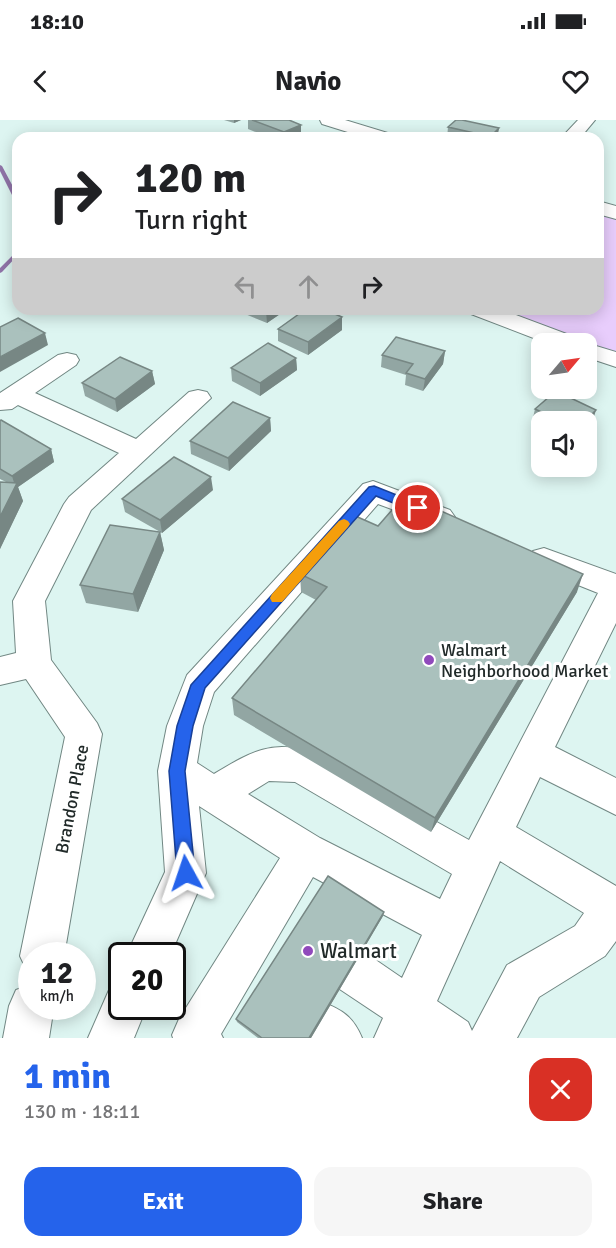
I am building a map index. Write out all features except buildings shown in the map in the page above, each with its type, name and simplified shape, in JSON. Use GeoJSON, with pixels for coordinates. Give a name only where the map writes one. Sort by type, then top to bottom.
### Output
{"type":"FeatureCollection","features":[{"type":"Feature","properties":{"kind":"street"},"geometry":{"type":"LineString","coordinates":[[328,120],[366,132]]}},
{"type":"Feature","properties":{"kind":"street"},"geometry":{"type":"LineString","coordinates":[[576,132],[587,120]]}},
{"type":"Feature","properties":{"kind":"street"},"geometry":{"type":"LineString","coordinates":[[495,315],[543,333]]}},
{"type":"Feature","properties":{"kind":"street"},"geometry":{"type":"LineString","coordinates":[[597,353],[616,360]]}},
{"type":"Feature","properties":{"kind":"street"},"geometry":{"type":"LineString","coordinates":[[8,399],[67,360]]}},
{"type":"Feature","properties":{"kind":"street","name":"Brandon Place"},"geometry":{"type":"LineString","coordinates":[[45,942],[84,734],[17,667],[29,601],[79,504],[198,398]]}},
{"type":"Feature","properties":{"kind":"street"},"geometry":{"type":"LineString","coordinates":[[8,399],[139,451]]}},
{"type":"Feature","properties":{"kind":"street"},"geometry":{"type":"LineString","coordinates":[[154,942],[186,873],[177,771],[185,726],[199,685],[374,490],[473,530]]}},
{"type":"Feature","properties":{"kind":"street"},"geometry":{"type":"LineString","coordinates":[[404,1023],[485,850],[616,589],[517,548]]}},
{"type":"Feature","properties":{"kind":"street"},"geometry":{"type":"LineString","coordinates":[[534,755],[616,797]]}},
{"type":"Feature","properties":{"kind":"street"},"geometry":{"type":"LineString","coordinates":[[213,794],[264,764],[300,765],[615,909],[590,941],[523,981],[492,1038]]}},
{"type":"Feature","properties":{"kind":"street"},"geometry":{"type":"LineString","coordinates":[[177,771],[306,852],[450,927]]}},
{"type":"Feature","properties":{"kind":"street"},"geometry":{"type":"LineString","coordinates":[[200,1038],[195,1035],[251,973],[282,922],[306,852]]}},
{"type":"Feature","properties":{"kind":"street"},"geometry":{"type":"LineString","coordinates":[[351,970],[404,1023],[452,1038]]}},
{"type":"Feature","properties":{"kind":"street"},"geometry":{"type":"LineString","coordinates":[[26,1038],[29,1020]]}},
{"type":"Feature","properties":{"kind":"street"},"geometry":{"type":"LineString","coordinates":[[111,1038],[119,1020]]}},
{"type":"Feature","properties":{"kind":"shaded area"},"geometry":{"type":"Polygon","coordinates":[[[604,208],[616,212],[616,359],[597,350],[597,333],[553,333],[500,315],[604,315],[604,208]]]}},
{"type":"Feature","properties":{"kind":"waterway"},"geometry":{"type":"LineString","coordinates":[[0,166],[12,189]]}},
{"type":"Feature","properties":{"kind":"waterway"},"geometry":{"type":"LineString","coordinates":[[0,271],[12,258]]}},
{"type":"Feature","properties":{"kind":"slow traffic"},"geometry":{"type":"LineString","coordinates":[[277,598],[344,524]]}},
{"type":"Feature","properties":{"kind":"place","name":"Walmart Neighborhood Market"},"geometry":{"type":"Point","coordinates":[429,660]}},
{"type":"Feature","properties":{"kind":"place","name":"Walmart"},"geometry":{"type":"Point","coordinates":[308,951]}},
{"type":"Feature","properties":{"kind":"route"},"geometry":{"type":"LineString","coordinates":[[186,873],[177,771],[185,726],[199,685],[374,490],[418,508]]}}]}
